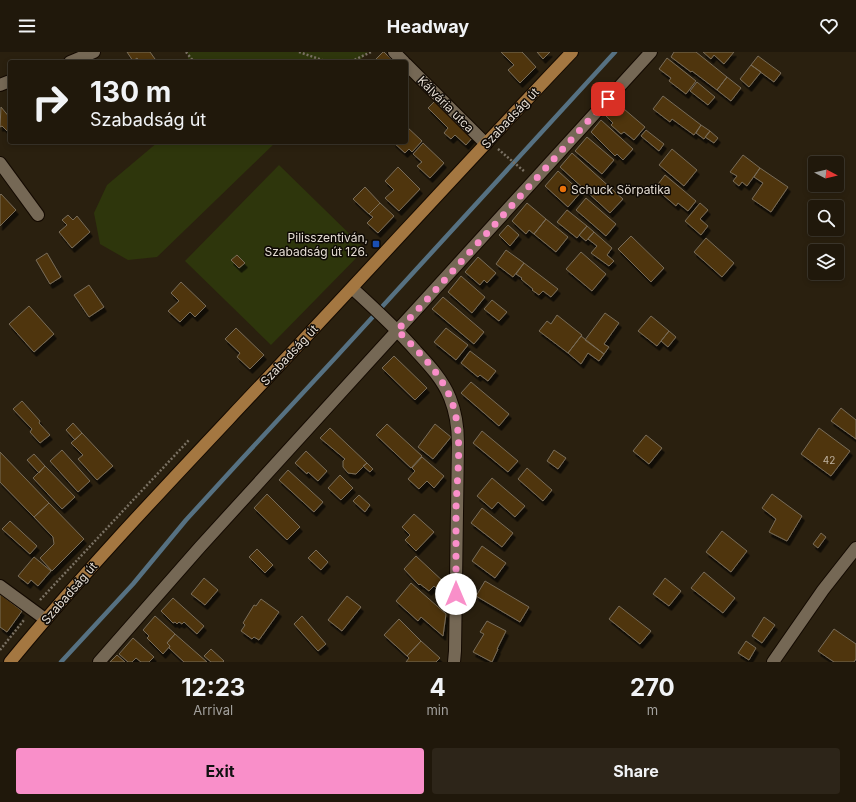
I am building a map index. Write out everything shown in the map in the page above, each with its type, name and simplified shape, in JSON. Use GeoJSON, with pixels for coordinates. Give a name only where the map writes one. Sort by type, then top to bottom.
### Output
{"type":"FeatureCollection","features":[{"type":"Feature","properties":{"kind":"main road","name":"Szabadság út"},"geometry":{"type":"LineString","coordinates":[[10,662],[45,619],[133,520],[572,52]]}},
{"type":"Feature","properties":{"kind":"street"},"geometry":{"type":"LineString","coordinates":[[75,60],[94,52]]}},
{"type":"Feature","properties":{"kind":"street"},"geometry":{"type":"LineString","coordinates":[[394,52],[402,60]]}},
{"type":"Feature","properties":{"kind":"street"},"geometry":{"type":"LineString","coordinates":[[99,662],[393,326],[413,315],[651,52]]}},
{"type":"Feature","properties":{"kind":"street","name":"Kálvária utca"},"geometry":{"type":"LineString","coordinates":[[408,66],[486,144]]}},
{"type":"Feature","properties":{"kind":"street"},"geometry":{"type":"LineString","coordinates":[[0,163],[38,215]]}},
{"type":"Feature","properties":{"kind":"street"},"geometry":{"type":"LineString","coordinates":[[352,288],[393,326],[430,366],[450,396],[456,417],[458,457],[454,662]]}},
{"type":"Feature","properties":{"kind":"street"},"geometry":{"type":"LineString","coordinates":[[773,662],[823,590],[856,548]]}},
{"type":"Feature","properties":{"kind":"street"},"geometry":{"type":"LineString","coordinates":[[0,586],[45,619]]}},
{"type":"Feature","properties":{"kind":"path"},"geometry":{"type":"LineString","coordinates":[[186,52],[192,60]]}},
{"type":"Feature","properties":{"kind":"path"},"geometry":{"type":"LineString","coordinates":[[299,52],[322,60]]}},
{"type":"Feature","properties":{"kind":"path"},"geometry":{"type":"LineString","coordinates":[[356,60],[371,52]]}},
{"type":"Feature","properties":{"kind":"path"},"geometry":{"type":"LineString","coordinates":[[502,152],[518,167]]}},
{"type":"Feature","properties":{"kind":"green space"},"geometry":{"type":"Polygon","coordinates":[[[188,52],[368,52],[360,60],[188,60],[188,52]]]}},
{"type":"Feature","properties":{"kind":"green space"},"geometry":{"type":"Polygon","coordinates":[[[156,144],[274,144],[157,257],[128,260],[100,244],[94,213],[107,185],[156,144]]]}},
{"type":"Feature","properties":{"kind":"green space"},"geometry":{"type":"Polygon","coordinates":[[[279,165],[365,249],[271,345],[185,261],[279,165]]]}},
{"type":"Feature","properties":{"kind":"building"},"geometry":{"type":"Polygon","coordinates":[[[127,52],[150,52],[155,59],[138,60],[137,58],[132,60],[127,52]]]}},
{"type":"Feature","properties":{"kind":"building"},"geometry":{"type":"Polygon","coordinates":[[[384,52],[392,60],[375,60],[384,52]]]}},
{"type":"Feature","properties":{"kind":"building"},"geometry":{"type":"Polygon","coordinates":[[[501,52],[522,52],[536,67],[520,83],[508,70],[514,65],[501,52]]]}},
{"type":"Feature","properties":{"kind":"building"},"geometry":{"type":"Polygon","coordinates":[[[537,52],[550,52],[543,59],[537,52]]]}},
{"type":"Feature","properties":{"kind":"building"},"geometry":{"type":"Polygon","coordinates":[[[674,52],[696,52],[727,77],[717,90],[671,57],[674,52]]]}},
{"type":"Feature","properties":{"kind":"building"},"geometry":{"type":"Polygon","coordinates":[[[703,52],[734,52],[724,64],[714,55],[711,59],[703,52]]]}},
{"type":"Feature","properties":{"kind":"building"},"geometry":{"type":"Polygon","coordinates":[[[758,56],[781,73],[774,82],[751,65],[758,56]]]}},
{"type":"Feature","properties":{"kind":"building"},"geometry":{"type":"Polygon","coordinates":[[[667,58],[696,81],[686,94],[669,81],[671,78],[659,69],[667,58]]]}},
{"type":"Feature","properties":{"kind":"building"},"geometry":{"type":"Polygon","coordinates":[[[751,65],[761,72],[749,87],[740,79],[751,65]]]}},
{"type":"Feature","properties":{"kind":"building"},"geometry":{"type":"Polygon","coordinates":[[[727,77],[741,88],[731,101],[717,90],[727,77]]]}},
{"type":"Feature","properties":{"kind":"building"},"geometry":{"type":"Polygon","coordinates":[[[697,82],[715,97],[708,105],[690,91],[697,82]]]}},
{"type":"Feature","properties":{"kind":"building"},"geometry":{"type":"Polygon","coordinates":[[[663,96],[701,125],[694,135],[672,119],[670,122],[653,109],[663,96]]]}},
{"type":"Feature","properties":{"kind":"building"},"geometry":{"type":"Polygon","coordinates":[[[436,100],[473,137],[466,145],[455,135],[451,139],[444,133],[448,128],[428,108],[436,100]]]}},
{"type":"Feature","properties":{"kind":"building"},"geometry":{"type":"Polygon","coordinates":[[[617,103],[645,127],[634,140],[624,132],[621,134],[611,125],[613,123],[606,116],[617,103]]]}},
{"type":"Feature","properties":{"kind":"building"},"geometry":{"type":"Polygon","coordinates":[[[1,107],[8,116],[8,132],[2,126],[0,127],[1,107]]]}},
{"type":"Feature","properties":{"kind":"building"},"geometry":{"type":"Polygon","coordinates":[[[601,120],[633,149],[623,160],[617,154],[615,156],[591,132],[601,120]]]}},
{"type":"Feature","properties":{"kind":"building"},"geometry":{"type":"Polygon","coordinates":[[[701,125],[710,131],[704,139],[696,133],[701,125]]]}},
{"type":"Feature","properties":{"kind":"building"},"geometry":{"type":"Polygon","coordinates":[[[408,128],[422,141],[412,152],[409,149],[405,153],[395,144],[408,144],[408,128]]]}},
{"type":"Feature","properties":{"kind":"building"},"geometry":{"type":"Polygon","coordinates":[[[646,130],[664,144],[659,151],[641,136],[646,130]]]}},
{"type":"Feature","properties":{"kind":"building"},"geometry":{"type":"Polygon","coordinates":[[[710,131],[718,138],[714,143],[705,137],[710,131]]]}},
{"type":"Feature","properties":{"kind":"building"},"geometry":{"type":"Polygon","coordinates":[[[587,137],[614,160],[602,174],[575,151],[587,137]]]}},
{"type":"Feature","properties":{"kind":"building"},"geometry":{"type":"Polygon","coordinates":[[[423,143],[444,163],[430,178],[417,166],[422,162],[413,154],[423,143]]]}},
{"type":"Feature","properties":{"kind":"building"},"geometry":{"type":"Polygon","coordinates":[[[672,149],[697,170],[684,186],[659,165],[672,149]]]}},
{"type":"Feature","properties":{"kind":"building"},"geometry":{"type":"Polygon","coordinates":[[[572,153],[623,199],[610,213],[560,167],[572,153]]]}},
{"type":"Feature","properties":{"kind":"building"},"geometry":{"type":"Polygon","coordinates":[[[743,155],[760,168],[747,186],[742,182],[739,186],[733,181],[737,176],[730,172],[743,155]]]}},
{"type":"Feature","properties":{"kind":"building"},"geometry":{"type":"Polygon","coordinates":[[[398,167],[420,189],[399,211],[385,198],[394,190],[385,181],[398,167]]]}},
{"type":"Feature","properties":{"kind":"building"},"geometry":{"type":"Polygon","coordinates":[[[760,168],[788,187],[771,212],[752,199],[763,183],[754,177],[760,168]]]}},
{"type":"Feature","properties":{"kind":"building","name":"Schuck Sörpatika"},"geometry":{"type":"Polygon","coordinates":[[[558,171],[581,192],[568,207],[545,186],[558,171]]]}},
{"type":"Feature","properties":{"kind":"building"},"geometry":{"type":"Polygon","coordinates":[[[665,175],[696,201],[688,211],[678,203],[676,206],[655,188],[665,175]]]}},
{"type":"Feature","properties":{"kind":"building"},"geometry":{"type":"Polygon","coordinates":[[[365,187],[380,203],[369,214],[353,199],[365,187]]]}},
{"type":"Feature","properties":{"kind":"building"},"geometry":{"type":"Polygon","coordinates":[[[1,194],[16,210],[0,226],[0,195],[1,194]]]}},
{"type":"Feature","properties":{"kind":"building"},"geometry":{"type":"Polygon","coordinates":[[[586,198],[616,224],[606,236],[576,210],[586,198]]]}},
{"type":"Feature","properties":{"kind":"building"},"geometry":{"type":"Polygon","coordinates":[[[380,203],[394,216],[378,233],[367,223],[373,217],[369,214],[380,203]]]}},
{"type":"Feature","properties":{"kind":"building"},"geometry":{"type":"Polygon","coordinates":[[[527,203],[546,219],[534,234],[529,230],[526,234],[512,221],[527,203]]]}},
{"type":"Feature","properties":{"kind":"building"},"geometry":{"type":"Polygon","coordinates":[[[700,203],[708,210],[700,219],[708,226],[701,235],[685,221],[700,203]]]}},
{"type":"Feature","properties":{"kind":"building"},"geometry":{"type":"Polygon","coordinates":[[[567,210],[587,226],[577,238],[557,222],[567,210]]]}},
{"type":"Feature","properties":{"kind":"building"},"geometry":{"type":"Polygon","coordinates":[[[68,215],[73,220],[77,216],[90,232],[72,248],[59,232],[67,225],[62,220],[68,215]]]}},
{"type":"Feature","properties":{"kind":"building"},"geometry":{"type":"Polygon","coordinates":[[[546,219],[568,237],[556,252],[534,234],[546,219]]]}},
{"type":"Feature","properties":{"kind":"building"},"geometry":{"type":"Polygon","coordinates":[[[508,225],[519,235],[510,246],[499,235],[508,225]]]}},
{"type":"Feature","properties":{"kind":"building"},"geometry":{"type":"Polygon","coordinates":[[[587,226],[594,232],[586,241],[579,235],[587,226]]]}},
{"type":"Feature","properties":{"kind":"building"},"geometry":{"type":"Polygon","coordinates":[[[594,232],[612,248],[607,255],[614,261],[609,266],[591,253],[597,246],[588,239],[594,232]]]}},
{"type":"Feature","properties":{"kind":"building"},"geometry":{"type":"Polygon","coordinates":[[[631,236],[664,268],[651,282],[618,249],[631,236]]]}},
{"type":"Feature","properties":{"kind":"building"},"geometry":{"type":"Polygon","coordinates":[[[706,238],[734,263],[722,277],[694,252],[706,238]]]}},
{"type":"Feature","properties":{"kind":"building"},"geometry":{"type":"Polygon","coordinates":[[[506,250],[524,263],[513,277],[496,264],[506,250]]]}},
{"type":"Feature","properties":{"kind":"building"},"geometry":{"type":"Polygon","coordinates":[[[581,252],[606,274],[592,291],[566,269],[581,252]]]}},
{"type":"Feature","properties":{"kind":"building"},"geometry":{"type":"Polygon","coordinates":[[[47,253],[61,277],[50,284],[36,260],[47,253]]]}},
{"type":"Feature","properties":{"kind":"building"},"geometry":{"type":"Polygon","coordinates":[[[237,255],[245,263],[239,268],[231,260],[237,255]]]}},
{"type":"Feature","properties":{"kind":"building"},"geometry":{"type":"Polygon","coordinates":[[[478,257],[496,273],[487,283],[484,280],[480,285],[465,272],[478,257]]]}},
{"type":"Feature","properties":{"kind":"building"},"geometry":{"type":"Polygon","coordinates":[[[524,263],[558,289],[551,297],[543,291],[539,295],[516,274],[524,263]]]}},
{"type":"Feature","properties":{"kind":"building"},"geometry":{"type":"Polygon","coordinates":[[[461,276],[485,297],[472,313],[448,292],[461,276]]]}},
{"type":"Feature","properties":{"kind":"building"},"geometry":{"type":"Polygon","coordinates":[[[181,282],[206,306],[195,317],[190,312],[180,322],[168,311],[179,301],[171,293],[181,282]]]}},
{"type":"Feature","properties":{"kind":"building"},"geometry":{"type":"Polygon","coordinates":[[[89,285],[104,307],[89,317],[74,295],[89,285]]]}},
{"type":"Feature","properties":{"kind":"building"},"geometry":{"type":"Polygon","coordinates":[[[443,297],[484,332],[474,344],[432,309],[443,297]]]}},
{"type":"Feature","properties":{"kind":"building"},"geometry":{"type":"Polygon","coordinates":[[[492,300],[507,312],[499,321],[484,309],[492,300]]]}},
{"type":"Feature","properties":{"kind":"building"},"geometry":{"type":"Polygon","coordinates":[[[29,306],[54,334],[34,352],[9,324],[29,306]]]}},
{"type":"Feature","properties":{"kind":"building"},"geometry":{"type":"Polygon","coordinates":[[[605,313],[619,323],[604,344],[609,347],[604,354],[585,340],[605,313]]]}},
{"type":"Feature","properties":{"kind":"building"},"geometry":{"type":"Polygon","coordinates":[[[557,315],[582,335],[568,353],[539,331],[547,321],[551,324],[557,315]]]}},
{"type":"Feature","properties":{"kind":"building"},"geometry":{"type":"Polygon","coordinates":[[[651,316],[669,331],[657,346],[638,331],[651,316]]]}},
{"type":"Feature","properties":{"kind":"building"},"geometry":{"type":"Polygon","coordinates":[[[236,328],[264,355],[250,369],[237,357],[240,353],[225,339],[236,328]]]}},
{"type":"Feature","properties":{"kind":"building"},"geometry":{"type":"Polygon","coordinates":[[[446,328],[468,345],[456,360],[434,342],[446,328]]]}},
{"type":"Feature","properties":{"kind":"building"},"geometry":{"type":"Polygon","coordinates":[[[669,331],[676,337],[668,347],[661,341],[669,331]]]}},
{"type":"Feature","properties":{"kind":"building"},"geometry":{"type":"Polygon","coordinates":[[[581,336],[604,354],[599,361],[588,353],[581,364],[568,353],[581,336]]]}},
{"type":"Feature","properties":{"kind":"building"},"geometry":{"type":"Polygon","coordinates":[[[470,351],[496,371],[488,381],[480,375],[478,377],[461,363],[470,351]]]}},
{"type":"Feature","properties":{"kind":"building"},"geometry":{"type":"Polygon","coordinates":[[[394,356],[427,388],[415,400],[382,368],[394,356]]]}},
{"type":"Feature","properties":{"kind":"building"},"geometry":{"type":"Polygon","coordinates":[[[471,382],[509,414],[499,426],[461,393],[471,382]]]}},
{"type":"Feature","properties":{"kind":"building"},"geometry":{"type":"Polygon","coordinates":[[[22,401],[50,435],[40,443],[30,432],[32,429],[13,409],[22,401]]]}},
{"type":"Feature","properties":{"kind":"building"},"geometry":{"type":"Polygon","coordinates":[[[841,408],[856,420],[856,439],[831,421],[841,408]]]}},
{"type":"Feature","properties":{"kind":"building"},"geometry":{"type":"Polygon","coordinates":[[[73,423],[82,433],[75,440],[66,430],[73,423]]]}},
{"type":"Feature","properties":{"kind":"building"},"geometry":{"type":"Polygon","coordinates":[[[387,424],[422,456],[411,468],[376,435],[387,424]]]}},
{"type":"Feature","properties":{"kind":"building"},"geometry":{"type":"Polygon","coordinates":[[[435,424],[451,437],[433,459],[418,447],[435,424]]]}},
{"type":"Feature","properties":{"kind":"building"},"geometry":{"type":"Polygon","coordinates":[[[330,428],[367,463],[356,474],[348,473],[343,467],[343,461],[345,459],[320,438],[330,428]]]}},
{"type":"Feature","properties":{"kind":"building"},"geometry":{"type":"Polygon","coordinates":[[[819,428],[850,451],[831,476],[801,454],[819,428]]]}},
{"type":"Feature","properties":{"kind":"building"},"geometry":{"type":"Polygon","coordinates":[[[482,431],[518,461],[508,472],[473,443],[482,431]]]}},
{"type":"Feature","properties":{"kind":"building"},"geometry":{"type":"Polygon","coordinates":[[[82,433],[113,466],[97,480],[78,459],[83,455],[71,443],[82,433]]]}},
{"type":"Feature","properties":{"kind":"building"},"geometry":{"type":"Polygon","coordinates":[[[646,435],[662,448],[649,464],[633,451],[646,435]]]}},
{"type":"Feature","properties":{"kind":"building"},"geometry":{"type":"Polygon","coordinates":[[[62,450],[90,481],[78,492],[50,461],[62,450]]]}},
{"type":"Feature","properties":{"kind":"building"},"geometry":{"type":"Polygon","coordinates":[[[554,450],[566,458],[558,469],[547,461],[554,450]]]}},
{"type":"Feature","properties":{"kind":"building"},"geometry":{"type":"Polygon","coordinates":[[[306,451],[327,471],[318,481],[308,472],[307,474],[295,463],[306,451]]]}},
{"type":"Feature","properties":{"kind":"building"},"geometry":{"type":"Polygon","coordinates":[[[0,452],[49,503],[34,517],[0,482],[0,452]]]}},
{"type":"Feature","properties":{"kind":"building"},"geometry":{"type":"Polygon","coordinates":[[[34,454],[45,466],[39,473],[27,460],[34,454]]]}},
{"type":"Feature","properties":{"kind":"building"},"geometry":{"type":"Polygon","coordinates":[[[422,457],[444,476],[434,488],[427,481],[419,489],[408,479],[415,471],[412,468],[422,457]]]}},
{"type":"Feature","properties":{"kind":"building"},"geometry":{"type":"Polygon","coordinates":[[[367,463],[373,469],[370,472],[363,466],[367,463]]]}},
{"type":"Feature","properties":{"kind":"building"},"geometry":{"type":"Polygon","coordinates":[[[45,466],[75,497],[62,509],[33,478],[45,466]]]}},
{"type":"Feature","properties":{"kind":"building"},"geometry":{"type":"Polygon","coordinates":[[[527,468],[552,490],[543,501],[518,479],[527,468]]]}},
{"type":"Feature","properties":{"kind":"building"},"geometry":{"type":"Polygon","coordinates":[[[288,470],[323,502],[314,512],[279,480],[288,470]]]}},
{"type":"Feature","properties":{"kind":"building"},"geometry":{"type":"Polygon","coordinates":[[[340,475],[353,488],[341,500],[328,488],[340,475]]]}},
{"type":"Feature","properties":{"kind":"building"},"geometry":{"type":"Polygon","coordinates":[[[492,478],[525,506],[515,517],[498,502],[492,509],[477,496],[492,478]]]}},
{"type":"Feature","properties":{"kind":"building"},"geometry":{"type":"Polygon","coordinates":[[[267,494],[300,527],[287,540],[254,508],[267,494]]]}},
{"type":"Feature","properties":{"kind":"building"},"geometry":{"type":"Polygon","coordinates":[[[772,494],[802,516],[787,541],[769,532],[776,519],[762,508],[772,494]]]}},
{"type":"Feature","properties":{"kind":"building"},"geometry":{"type":"Polygon","coordinates":[[[359,495],[370,505],[365,512],[353,501],[359,495]]]}},
{"type":"Feature","properties":{"kind":"building"},"geometry":{"type":"Polygon","coordinates":[[[49,503],[84,539],[52,571],[40,558],[54,544],[53,537],[34,517],[49,503]]]}},
{"type":"Feature","properties":{"kind":"building"},"geometry":{"type":"Polygon","coordinates":[[[482,508],[513,533],[502,547],[471,523],[482,508]]]}},
{"type":"Feature","properties":{"kind":"building"},"geometry":{"type":"Polygon","coordinates":[[[414,514],[434,532],[416,551],[405,540],[410,535],[402,527],[414,514]]]}},
{"type":"Feature","properties":{"kind":"building"},"geometry":{"type":"Polygon","coordinates":[[[10,521],[37,546],[30,554],[2,529],[10,521]]]}},
{"type":"Feature","properties":{"kind":"building"},"geometry":{"type":"Polygon","coordinates":[[[722,531],[747,551],[731,572],[706,552],[722,531]]]}},
{"type":"Feature","properties":{"kind":"building"},"geometry":{"type":"Polygon","coordinates":[[[821,533],[826,537],[818,548],[813,544],[821,533]]]}},
{"type":"Feature","properties":{"kind":"building"},"geometry":{"type":"Polygon","coordinates":[[[482,546],[506,563],[495,578],[472,561],[482,546]]]}},
{"type":"Feature","properties":{"kind":"building"},"geometry":{"type":"Polygon","coordinates":[[[257,549],[273,565],[265,573],[249,557],[257,549]]]}},
{"type":"Feature","properties":{"kind":"building"},"geometry":{"type":"Polygon","coordinates":[[[316,550],[328,562],[321,570],[308,558],[316,550]]]}},
{"type":"Feature","properties":{"kind":"building"},"geometry":{"type":"Polygon","coordinates":[[[416,556],[446,584],[439,591],[434,586],[429,591],[420,584],[419,585],[404,569],[416,556]]]}},
{"type":"Feature","properties":{"kind":"building"},"geometry":{"type":"Polygon","coordinates":[[[34,557],[51,571],[38,586],[31,580],[28,584],[18,576],[34,557]]]}},
{"type":"Feature","properties":{"kind":"building"},"geometry":{"type":"Polygon","coordinates":[[[704,572],[735,598],[723,613],[691,588],[704,572]]]}},
{"type":"Feature","properties":{"kind":"building"},"geometry":{"type":"Polygon","coordinates":[[[204,578],[218,590],[205,605],[191,594],[204,578]]]}},
{"type":"Feature","properties":{"kind":"building"},"geometry":{"type":"Polygon","coordinates":[[[665,578],[681,591],[669,606],[653,594],[665,578]]]}},
{"type":"Feature","properties":{"kind":"building"},"geometry":{"type":"Polygon","coordinates":[[[485,581],[529,607],[520,622],[476,596],[485,581]]]}},
{"type":"Feature","properties":{"kind":"building"},"geometry":{"type":"Polygon","coordinates":[[[411,583],[446,614],[443,636],[421,617],[418,621],[396,601],[411,583]]]}},
{"type":"Feature","properties":{"kind":"building"},"geometry":{"type":"Polygon","coordinates":[[[0,594],[22,611],[7,632],[0,627],[0,594]]]}},
{"type":"Feature","properties":{"kind":"building"},"geometry":{"type":"Polygon","coordinates":[[[347,596],[361,607],[342,631],[328,620],[347,596]]]}},
{"type":"Feature","properties":{"kind":"building"},"geometry":{"type":"Polygon","coordinates":[[[173,598],[204,626],[197,634],[184,622],[182,624],[179,622],[177,624],[175,622],[173,623],[161,611],[173,598]]]}},
{"type":"Feature","properties":{"kind":"building"},"geometry":{"type":"Polygon","coordinates":[[[261,599],[279,612],[259,640],[254,637],[252,639],[241,631],[245,625],[243,623],[254,605],[256,606],[261,599]]]}},
{"type":"Feature","properties":{"kind":"building"},"geometry":{"type":"Polygon","coordinates":[[[619,606],[651,631],[640,644],[609,619],[619,606]]]}},
{"type":"Feature","properties":{"kind":"building"},"geometry":{"type":"Polygon","coordinates":[[[155,616],[175,634],[167,643],[170,646],[163,654],[147,638],[149,636],[143,630],[155,616]]]}},
{"type":"Feature","properties":{"kind":"building"},"geometry":{"type":"Polygon","coordinates":[[[302,616],[326,644],[318,651],[294,624],[302,616]]]}},
{"type":"Feature","properties":{"kind":"building"},"geometry":{"type":"Polygon","coordinates":[[[764,617],[775,625],[762,643],[752,636],[764,617]]]}},
{"type":"Feature","properties":{"kind":"building"},"geometry":{"type":"Polygon","coordinates":[[[399,619],[421,641],[407,656],[384,635],[399,619]]]}},
{"type":"Feature","properties":{"kind":"building"},"geometry":{"type":"Polygon","coordinates":[[[487,621],[506,631],[492,662],[473,652],[484,634],[480,632],[487,621]]]}},
{"type":"Feature","properties":{"kind":"building"},"geometry":{"type":"Polygon","coordinates":[[[834,629],[856,644],[856,659],[854,662],[834,662],[818,651],[834,629]]]}},
{"type":"Feature","properties":{"kind":"building"},"geometry":{"type":"Polygon","coordinates":[[[175,634],[207,662],[184,662],[169,648],[170,646],[167,643],[175,634]]]}},
{"type":"Feature","properties":{"kind":"building"},"geometry":{"type":"Polygon","coordinates":[[[133,638],[154,657],[149,662],[141,662],[136,658],[132,662],[128,662],[119,654],[133,638]]]}},
{"type":"Feature","properties":{"kind":"building"},"geometry":{"type":"Polygon","coordinates":[[[421,641],[440,658],[436,662],[406,662],[409,658],[407,656],[421,641]]]}},
{"type":"Feature","properties":{"kind":"building"},"geometry":{"type":"Polygon","coordinates":[[[746,641],[756,648],[749,660],[738,653],[746,641]]]}},
{"type":"Feature","properties":{"kind":"building"},"geometry":{"type":"Polygon","coordinates":[[[211,649],[224,661],[223,662],[211,662],[204,656],[211,649]]]}},
{"type":"Feature","properties":{"kind":"building"},"geometry":{"type":"Polygon","coordinates":[[[117,655],[125,662],[110,662],[117,655]]]}},
{"type":"Feature","properties":{"kind":"waterway"},"geometry":{"type":"LineString","coordinates":[[61,662],[133,584],[186,520],[615,52]]}},
{"type":"Feature","properties":{"kind":"place","name":"Schuck Sörpatika"},"geometry":{"type":"Point","coordinates":[563,189]}},
{"type":"Feature","properties":{"kind":"place","name":"Pilisszentiván, Szabadság út 126."},"geometry":{"type":"Point","coordinates":[376,244]}},
{"type":"Feature","properties":{"kind":"route"},"geometry":{"type":"LineString","coordinates":[[456,594],[458,428],[454,407],[443,384],[430,366],[397,330],[413,315],[608,99]]}}]}
